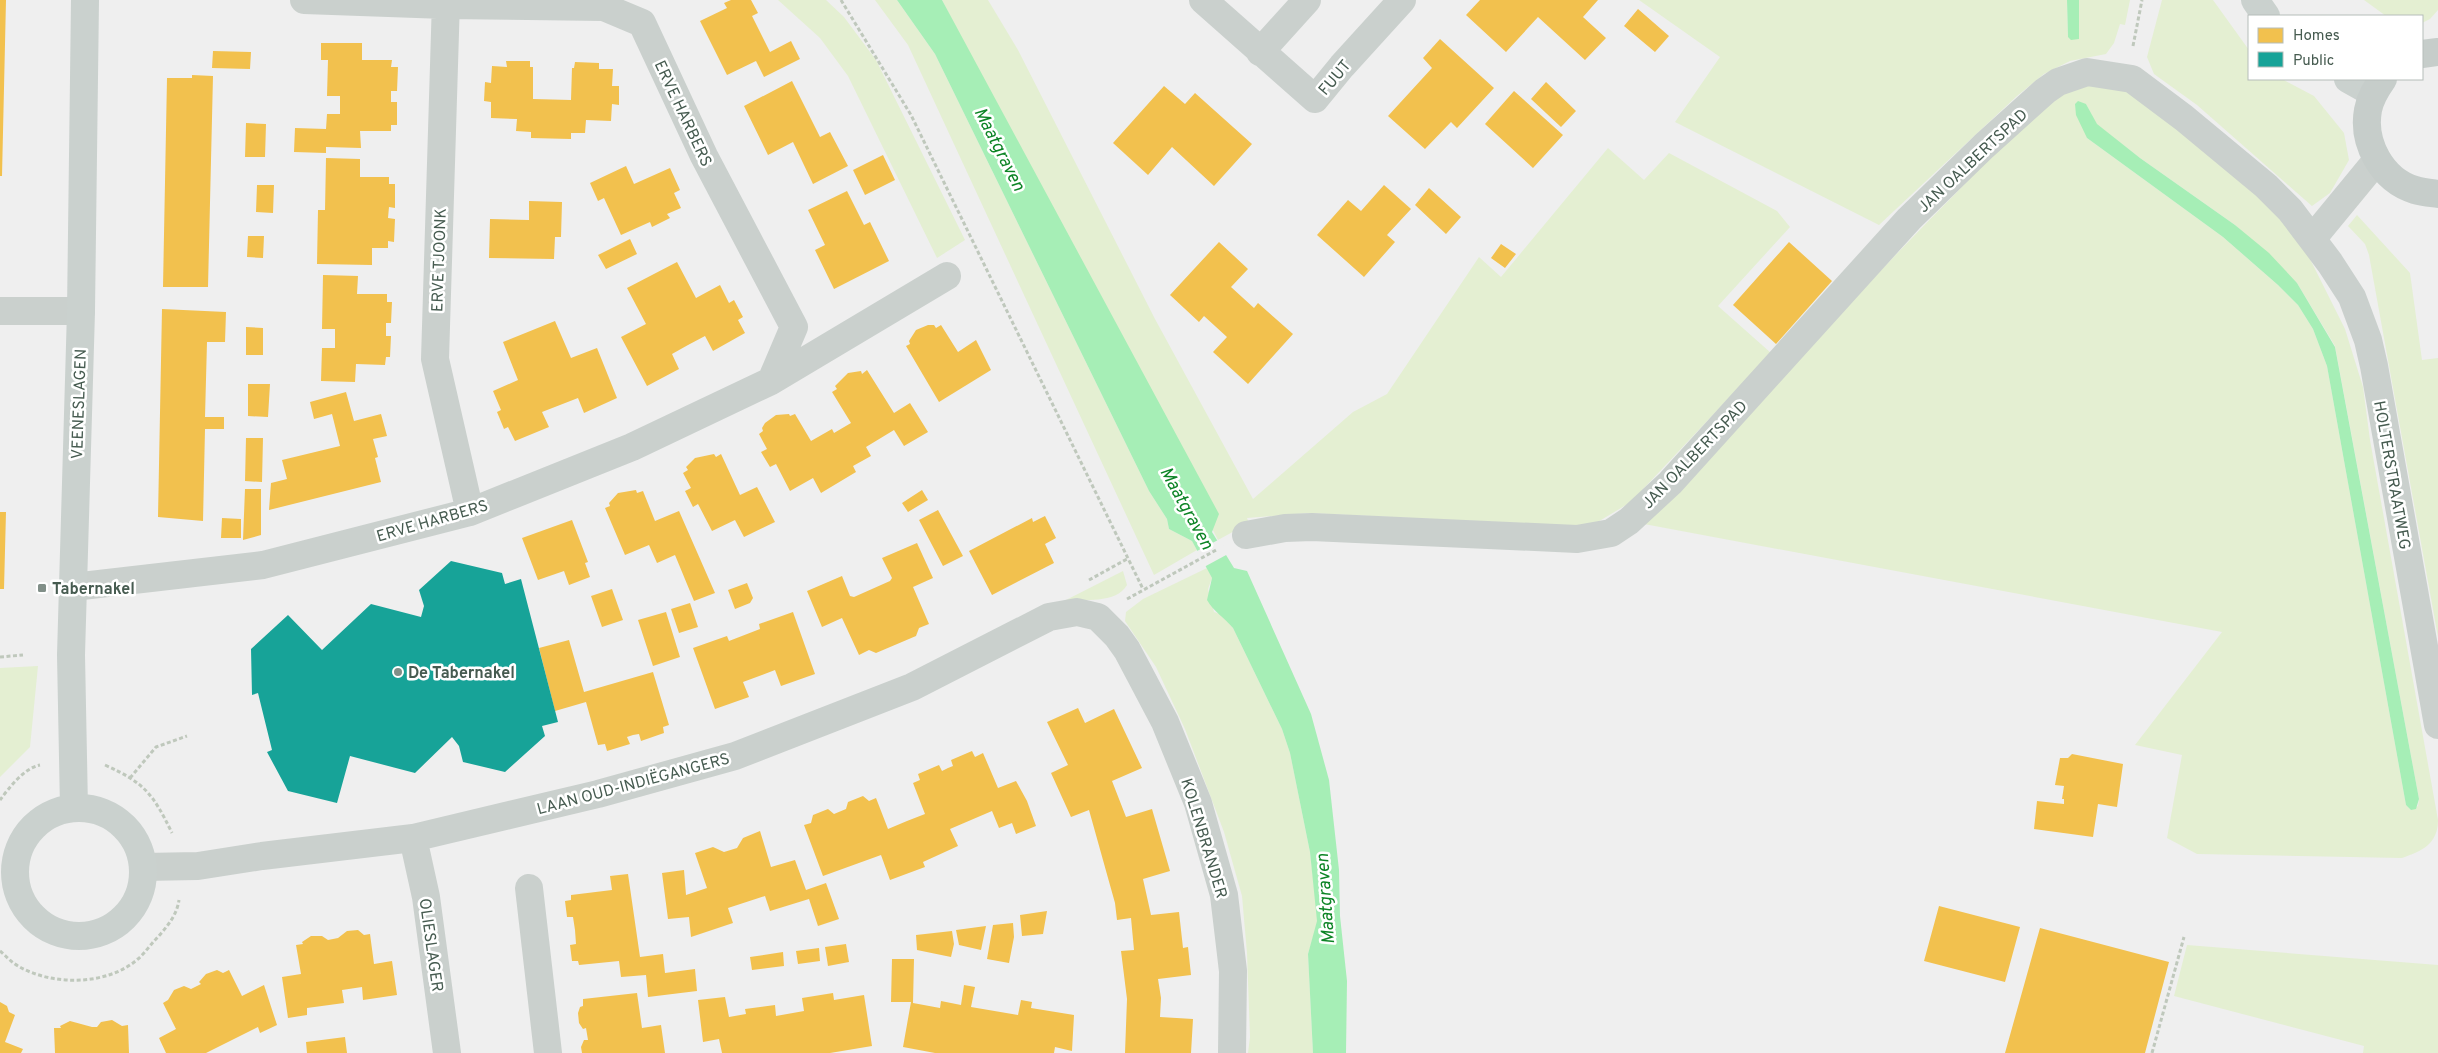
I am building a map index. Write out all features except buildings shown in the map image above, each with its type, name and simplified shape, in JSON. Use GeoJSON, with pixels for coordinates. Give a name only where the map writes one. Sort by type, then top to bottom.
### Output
{"type":"FeatureCollection","features":[{"type":"Feature","properties":{"kind":"main road"},"geometry":{"type":"LineString","coordinates":[[2423,54],[2438,52]]}},
{"type":"Feature","properties":{"kind":"main road"},"geometry":{"type":"LineString","coordinates":[[2378,86],[2368,110],[2367,128],[2370,145],[2377,160],[2393,178],[2414,190],[2438,194]]}},
{"type":"Feature","properties":{"kind":"street","name":"VEENESLAGEN"},"geometry":{"type":"LineString","coordinates":[[74,808],[75,760],[70,655],[81,312],[85,0]]}},
{"type":"Feature","properties":{"kind":"street","name":"ERVE HARBERS"},"geometry":{"type":"LineString","coordinates":[[304,0],[604,7],[642,23],[704,156],[794,327],[771,381]]}},
{"type":"Feature","properties":{"kind":"street","name":"FUUT"},"geometry":{"type":"LineString","coordinates":[[1202,0],[1315,100],[1342,66],[1402,0]]}},
{"type":"Feature","properties":{"kind":"street"},"geometry":{"type":"LineString","coordinates":[[1260,52],[1307,0]]}},
{"type":"Feature","properties":{"kind":"street"},"geometry":{"type":"LineString","coordinates":[[2255,0],[2265,15]]}},
{"type":"Feature","properties":{"kind":"street","name":"ERVE TJOONK"},"geometry":{"type":"LineString","coordinates":[[446,3],[435,359],[470,512]]}},
{"type":"Feature","properties":{"kind":"street","name":"JAN OALBERTSPAD"},"geometry":{"type":"LineString","coordinates":[[1246,535],[1285,528],[1312,527],[1351,527],[1577,540],[1611,533],[1629,520],[1670,482],[1909,219],[1984,146],[2045,91],[2058,82],[2087,72],[2132,79]]}},
{"type":"Feature","properties":{"kind":"street","name":"HOLTERSTRAATWEG"},"geometry":{"type":"LineString","coordinates":[[2132,79],[2184,118],[2266,186],[2290,210],[2352,297],[2368,340],[2438,725]]}},
{"type":"Feature","properties":{"kind":"street"},"geometry":{"type":"LineString","coordinates":[[2352,80],[2378,86]]}},
{"type":"Feature","properties":{"kind":"street"},"geometry":{"type":"LineString","coordinates":[[2312,239],[2377,160]]}},
{"type":"Feature","properties":{"kind":"street","name":"ERVE HARBERS"},"geometry":{"type":"LineString","coordinates":[[73,587],[263,566],[470,512],[632,447],[771,381],[948,276]]}},
{"type":"Feature","properties":{"kind":"street"},"geometry":{"type":"LineString","coordinates":[[0,311],[81,312]]}},
{"type":"Feature","properties":{"kind":"street","name":"LAAN OUD-INDIËGANGERS"},"geometry":{"type":"LineString","coordinates":[[143,867],[198,866],[413,838],[598,794],[735,756],[912,687],[1049,617],[1077,612],[1098,617]]}},
{"type":"Feature","properties":{"kind":"street","name":"KOLENBRANDER"},"geometry":{"type":"LineString","coordinates":[[1098,617],[1118,636],[1166,722],[1198,803],[1224,896],[1233,971],[1232,1053]]}},
{"type":"Feature","properties":{"kind":"street"},"geometry":{"type":"LineString","coordinates":[[74,808],[91,809],[107,814],[121,823],[132,836],[140,850],[143,867],[140,889],[131,909],[116,924],[96,934],[74,936],[53,930],[35,919],[7,879],[24,840],[37,824],[54,812],[74,808]]}},
{"type":"Feature","properties":{"kind":"street","name":"OLIESLAGER"},"geometry":{"type":"LineString","coordinates":[[413,838],[426,897],[447,1053]]}},
{"type":"Feature","properties":{"kind":"street"},"geometry":{"type":"LineString","coordinates":[[529,888],[548,1053]]}},
{"type":"Feature","properties":{"kind":"path"},"geometry":{"type":"LineString","coordinates":[[841,0],[868,42],[915,124],[1143,589],[1246,535]]}},
{"type":"Feature","properties":{"kind":"path"},"geometry":{"type":"LineString","coordinates":[[2132,79],[2134,41],[2142,0]]}},
{"type":"Feature","properties":{"kind":"path"},"geometry":{"type":"LineString","coordinates":[[0,657],[23,655]]}},
{"type":"Feature","properties":{"kind":"path"},"geometry":{"type":"LineString","coordinates":[[130,778],[156,747],[187,736]]}},
{"type":"Feature","properties":{"kind":"path"},"geometry":{"type":"LineString","coordinates":[[0,800],[11,785],[35,766],[75,760]]}},
{"type":"Feature","properties":{"kind":"path"},"geometry":{"type":"LineString","coordinates":[[2152,1053],[2184,937]]}},
{"type":"Feature","properties":{"kind":"shaded area"},"geometry":{"type":"Polygon","coordinates":[[[778,0],[826,0],[844,17],[876,60],[965,240],[937,258],[848,76],[820,38],[778,0]]]}},
{"type":"Feature","properties":{"kind":"shaded area"},"geometry":{"type":"Polygon","coordinates":[[[875,0],[897,0],[935,54],[1149,491],[1167,519],[1169,529],[1192,541],[1197,550],[1154,575],[908,45],[875,0]]]}},
{"type":"Feature","properties":{"kind":"shaded area"},"geometry":{"type":"Polygon","coordinates":[[[942,0],[988,0],[1018,50],[1155,319],[1253,499],[1353,412],[1387,394],[1479,257],[1501,277],[1608,148],[1644,180],[1669,153],[1777,211],[1790,227],[1718,306],[1771,353],[1631,502],[1596,523],[1576,526],[1309,513],[1247,518],[1249,523],[1218,540],[942,0]]]}},
{"type":"Feature","properties":{"kind":"shaded area"},"geometry":{"type":"Polygon","coordinates":[[[1639,0],[2067,0],[2068,37],[2077,26],[2079,0],[2130,0],[2125,25],[2120,24],[2114,43],[2106,54],[2070,61],[2044,74],[2017,96],[1879,225],[1675,122],[1720,57],[1639,0]]]}},
{"type":"Feature","properties":{"kind":"shaded area"},"geometry":{"type":"Polygon","coordinates":[[[2162,0],[2213,0],[2248,49],[2248,80],[2284,80],[2314,96],[2344,133],[2349,160],[2330,193],[2312,206],[2197,105],[2154,74],[2147,57],[2162,0]]]}},
{"type":"Feature","properties":{"kind":"shaded area"},"geometry":{"type":"Polygon","coordinates":[[[2364,0],[2438,0],[2438,10],[2430,19],[2423,22],[2423,15],[2385,15],[2364,0]]]}},
{"type":"Feature","properties":{"kind":"shaded area"},"geometry":{"type":"Polygon","coordinates":[[[2085,83],[2118,86],[2138,97],[2238,173],[2276,213],[2304,247],[2345,329],[2363,387],[2370,440],[2438,820],[2432,841],[2416,852],[2402,858],[2197,854],[2167,838],[2182,755],[2135,745],[2222,632],[1644,524],[1838,315],[2000,147],[2034,115],[2068,91],[2085,83]],[[2086,104],[2087,138],[2223,237],[2298,305],[2313,329],[2327,366],[2406,805],[2411,810],[2418,806],[2419,799],[2335,346],[2297,283],[2235,225],[2140,158],[2096,124],[2086,104]]]}},
{"type":"Feature","properties":{"kind":"shaded area"},"geometry":{"type":"Polygon","coordinates":[[[2357,215],[2410,273],[2422,360],[2438,358],[2438,637],[2369,255],[2365,244],[2348,226],[2357,215]]]}},
{"type":"Feature","properties":{"kind":"shaded area"},"geometry":{"type":"Polygon","coordinates":[[[1207,568],[1212,578],[1208,589],[1214,612],[1223,615],[1233,628],[1282,729],[1290,753],[1310,852],[1318,921],[1308,954],[1313,1053],[1248,1053],[1250,1037],[1247,953],[1242,896],[1224,832],[1185,729],[1156,667],[1125,621],[1126,612],[1143,599],[1207,568]]]}},
{"type":"Feature","properties":{"kind":"shaded area"},"geometry":{"type":"Polygon","coordinates":[[[1123,571],[1127,585],[1115,596],[1064,601],[1123,571]]]}},
{"type":"Feature","properties":{"kind":"shaded area"},"geometry":{"type":"Polygon","coordinates":[[[38,666],[30,747],[0,777],[0,668],[38,666]]]}},
{"type":"Feature","properties":{"kind":"shaded area"},"geometry":{"type":"Polygon","coordinates":[[[2187,945],[2438,965],[2438,1053],[2363,1053],[2364,1046],[2174,996],[2187,945]]]}},
{"type":"Feature","properties":{"kind":"water","name":"Maatgraven"},"geometry":{"type":"Polygon","coordinates":[[[897,0],[942,0],[1219,514],[1212,532],[1234,568],[1247,571],[1311,714],[1329,780],[1339,870],[1340,916],[1347,981],[1346,1053],[1313,1053],[1308,954],[1317,921],[1310,852],[1290,753],[1282,729],[1233,628],[1207,600],[1212,578],[1192,541],[1169,529],[1167,519],[1149,491],[935,54],[897,0]]]}},
{"type":"Feature","properties":{"kind":"water"},"geometry":{"type":"Polygon","coordinates":[[[2067,0],[2079,0],[2079,39],[2071,40],[2068,37],[2067,0]]]}},
{"type":"Feature","properties":{"kind":"water"},"geometry":{"type":"Polygon","coordinates":[[[2078,101],[2086,104],[2097,124],[2140,158],[2235,225],[2269,253],[2297,283],[2335,347],[2419,799],[2416,809],[2411,810],[2406,805],[2327,366],[2313,329],[2298,305],[2223,237],[2087,138],[2076,115],[2075,104],[2078,101]]]}},
{"type":"Feature","properties":{"kind":"pier"},"geometry":{"type":"Polygon","coordinates":[[[1220,539],[1228,554],[1204,567],[1195,552],[1220,539]]]}},
{"type":"Feature","properties":{"kind":"place","name":"Tabernakel"},"geometry":{"type":"Point","coordinates":[42,588]}},
{"type":"Feature","properties":{"kind":"place","name":"De Tabernakel"},"geometry":{"type":"Point","coordinates":[398,672]}}]}
